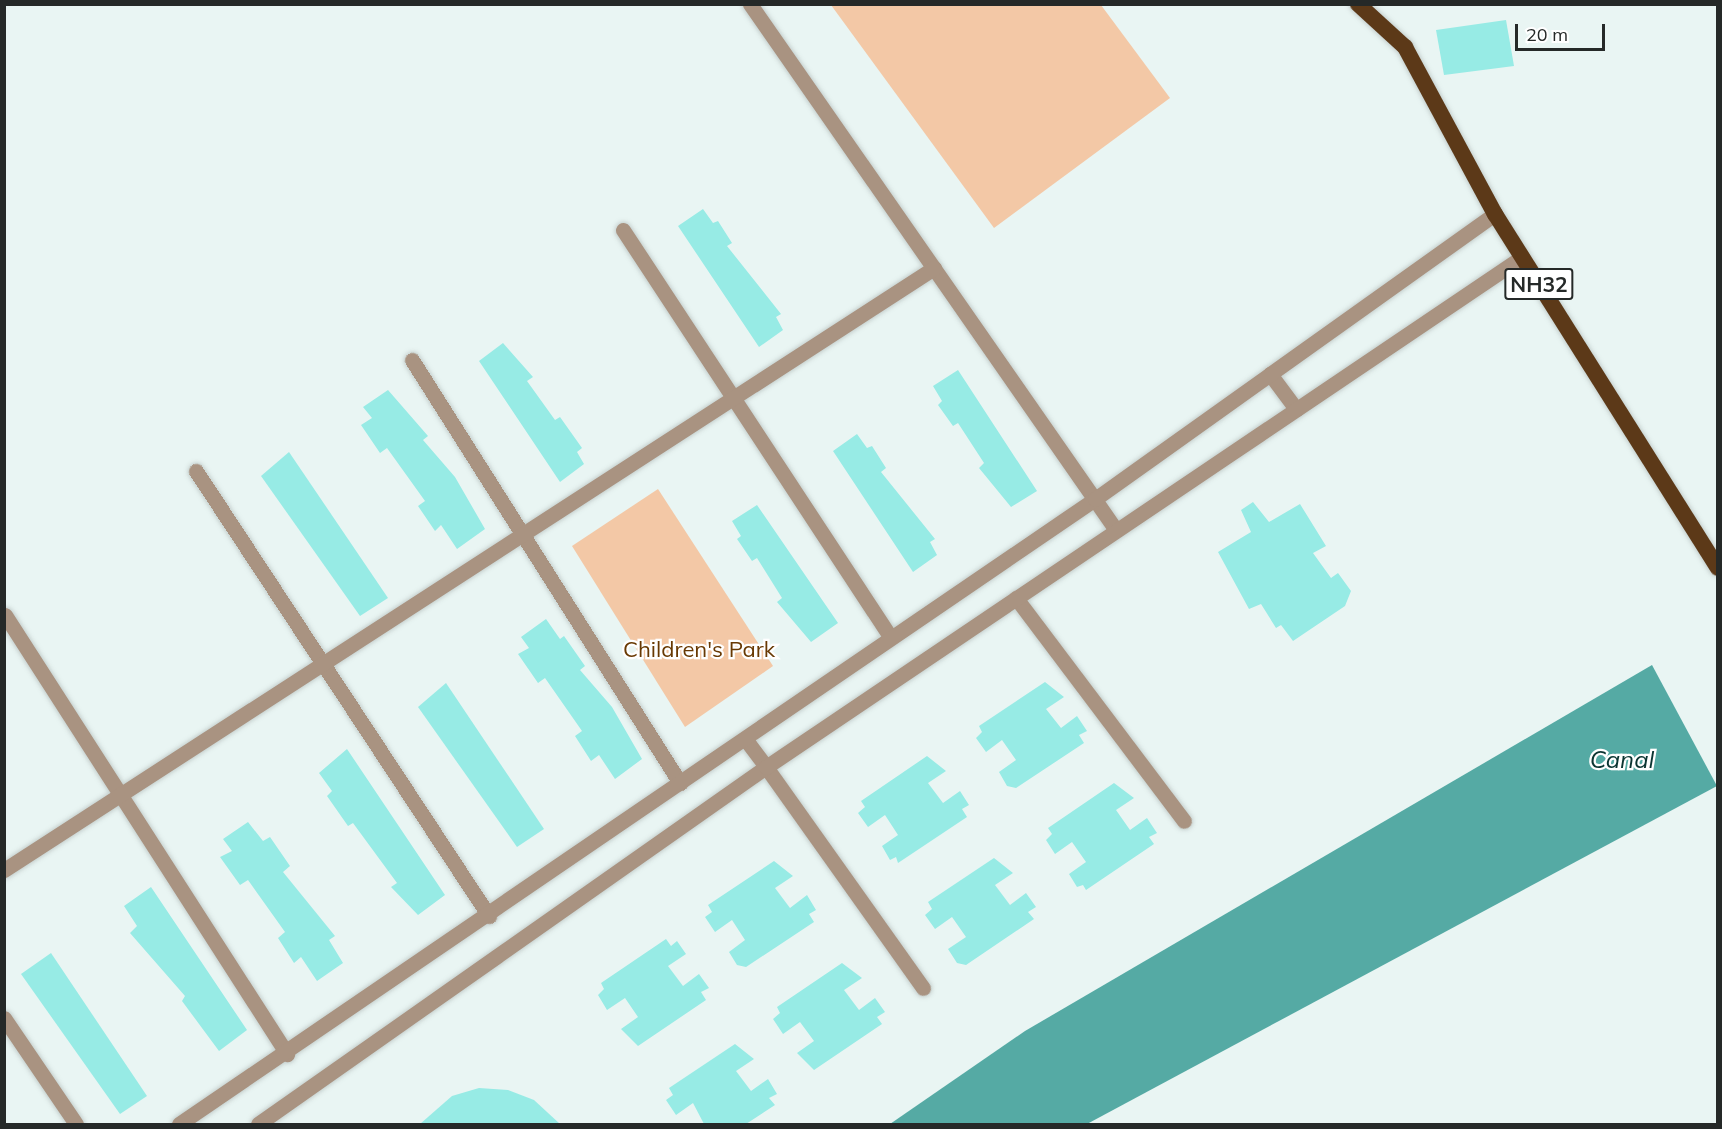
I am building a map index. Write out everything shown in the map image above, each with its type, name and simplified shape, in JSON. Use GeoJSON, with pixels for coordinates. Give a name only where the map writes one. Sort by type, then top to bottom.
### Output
{"type":"FeatureCollection","features":[{"type":"Feature","properties":{"kind":"highway","name":"NH32"},"geometry":{"type":"LineString","coordinates":[[1358,4],[1405,47],[1495,214],[1718,568]]}},
{"type":"Feature","properties":{"kind":"street"},"geometry":{"type":"LineString","coordinates":[[750,4],[1116,530]]}},
{"type":"Feature","properties":{"kind":"street"},"geometry":{"type":"LineString","coordinates":[[179,1125],[287,1054],[746,740],[890,636],[1095,500],[1495,214]]}},
{"type":"Feature","properties":{"kind":"street"},"geometry":{"type":"LineString","coordinates":[[623,230],[890,636]]}},
{"type":"Feature","properties":{"kind":"street"},"geometry":{"type":"LineString","coordinates":[[258,1125],[766,767],[1521,256]]}},
{"type":"Feature","properties":{"kind":"street"},"geometry":{"type":"LineString","coordinates":[[4,870],[934,268]]}},
{"type":"Feature","properties":{"kind":"street"},"geometry":{"type":"LineString","coordinates":[[412,360],[680,783]]}},
{"type":"Feature","properties":{"kind":"street"},"geometry":{"type":"LineString","coordinates":[[1270,374],[1296,409]]}},
{"type":"Feature","properties":{"kind":"street"},"geometry":{"type":"LineString","coordinates":[[196,471],[489,916]]}},
{"type":"Feature","properties":{"kind":"street"},"geometry":{"type":"LineString","coordinates":[[1016,598],[1184,821]]}},
{"type":"Feature","properties":{"kind":"street"},"geometry":{"type":"LineString","coordinates":[[5,615],[287,1054]]}},
{"type":"Feature","properties":{"kind":"street"},"geometry":{"type":"LineString","coordinates":[[746,740],[923,988]]}},
{"type":"Feature","properties":{"kind":"street"},"geometry":{"type":"LineString","coordinates":[[4,1018],[75,1125]]}},
{"type":"Feature","properties":{"kind":"green space"},"geometry":{"type":"Polygon","coordinates":[[[831,5],[1101,5],[1170,98],[994,228],[831,5]]]}},
{"type":"Feature","properties":{"kind":"green space","name":"Children's Park"},"geometry":{"type":"Polygon","coordinates":[[[658,489],[773,666],[685,727],[572,546],[658,489]]]}},
{"type":"Feature","properties":{"kind":"water","name":"Canal"},"geometry":{"type":"Polygon","coordinates":[[[1652,665],[1717,786],[1087,1124],[890,1124],[1025,1031],[1652,665]]]}},
{"type":"Feature","properties":{"kind":"building"},"geometry":{"type":"Polygon","coordinates":[[[1506,20],[1514,66],[1444,75],[1436,30],[1506,20]]]}},
{"type":"Feature","properties":{"kind":"building"},"geometry":{"type":"Polygon","coordinates":[[[703,209],[713,223],[718,221],[732,243],[727,246],[781,314],[776,317],[783,330],[759,347],[678,226],[703,209]]]}},
{"type":"Feature","properties":{"kind":"building"},"geometry":{"type":"Polygon","coordinates":[[[503,343],[533,377],[527,381],[555,420],[560,417],[582,448],[577,452],[584,464],[560,482],[479,361],[503,343]]]}},
{"type":"Feature","properties":{"kind":"building"},"geometry":{"type":"Polygon","coordinates":[[[958,370],[1037,491],[1011,507],[979,468],[984,463],[958,423],[953,426],[938,405],[942,401],[933,386],[958,370]]]}},
{"type":"Feature","properties":{"kind":"building"},"geometry":{"type":"Polygon","coordinates":[[[388,390],[428,436],[423,440],[455,477],[485,529],[457,549],[441,525],[435,531],[418,506],[425,501],[387,448],[380,453],[361,425],[372,418],[363,407],[388,390]]]}},
{"type":"Feature","properties":{"kind":"building"},"geometry":{"type":"Polygon","coordinates":[[[857,434],[867,448],[872,446],[886,468],[881,472],[935,539],[930,542],[937,555],[913,572],[833,451],[857,434]]]}},
{"type":"Feature","properties":{"kind":"building"},"geometry":{"type":"Polygon","coordinates":[[[289,452],[388,598],[360,616],[261,476],[289,452]]]}},
{"type":"Feature","properties":{"kind":"building"},"geometry":{"type":"Polygon","coordinates":[[[1253,502],[1269,522],[1300,504],[1326,546],[1313,553],[1331,578],[1338,573],[1351,591],[1345,606],[1293,641],[1281,625],[1276,628],[1261,604],[1249,609],[1218,552],[1251,532],[1241,510],[1253,502]]]}},
{"type":"Feature","properties":{"kind":"building"},"geometry":{"type":"Polygon","coordinates":[[[757,505],[838,623],[811,642],[777,602],[782,598],[757,558],[752,561],[737,539],[741,536],[732,521],[757,505]]]}},
{"type":"Feature","properties":{"kind":"building"},"geometry":{"type":"Polygon","coordinates":[[[546,619],[560,639],[564,636],[585,666],[580,670],[612,707],[642,759],[615,779],[599,755],[591,761],[575,736],[582,731],[545,678],[538,683],[518,654],[529,648],[521,637],[546,619]]]}},
{"type":"Feature","properties":{"kind":"building"},"geometry":{"type":"Polygon","coordinates":[[[1045,682],[1064,697],[1046,709],[1061,728],[1077,716],[1087,731],[1079,735],[1084,743],[1016,788],[1007,786],[999,772],[1016,760],[1002,740],[986,752],[976,738],[982,732],[979,726],[1045,682]]]}},
{"type":"Feature","properties":{"kind":"building"},"geometry":{"type":"Polygon","coordinates":[[[446,683],[544,829],[517,847],[418,707],[446,683]]]}},
{"type":"Feature","properties":{"kind":"building"},"geometry":{"type":"Polygon","coordinates":[[[347,749],[445,895],[418,915],[391,887],[397,883],[353,823],[348,826],[327,796],[332,791],[319,773],[347,749]]]}},
{"type":"Feature","properties":{"kind":"building"},"geometry":{"type":"Polygon","coordinates":[[[927,756],[946,771],[928,783],[943,803],[960,791],[969,805],[962,809],[967,817],[898,863],[896,857],[890,860],[882,846],[898,835],[885,815],[868,827],[858,813],[865,807],[861,801],[927,756]]]}},
{"type":"Feature","properties":{"kind":"building"},"geometry":{"type":"Polygon","coordinates":[[[1114,783],[1134,798],[1116,810],[1130,830],[1147,818],[1157,833],[1149,837],[1154,844],[1086,890],[1083,885],[1077,887],[1069,874],[1086,862],[1072,842],[1055,854],[1046,840],[1052,834],[1048,828],[1114,783]]]}},
{"type":"Feature","properties":{"kind":"building"},"geometry":{"type":"Polygon","coordinates":[[[248,822],[263,841],[270,837],[290,866],[283,872],[335,936],[329,940],[343,963],[317,981],[301,957],[294,963],[278,938],[285,932],[248,880],[240,885],[220,857],[232,851],[223,839],[248,822]]]}},
{"type":"Feature","properties":{"kind":"building"},"geometry":{"type":"Polygon","coordinates":[[[994,858],[1013,873],[995,885],[1010,905],[1026,893],[1036,907],[1028,912],[1034,919],[966,965],[957,963],[948,949],[966,937],[952,917],[935,929],[925,915],[932,909],[928,902],[994,858]]]}},
{"type":"Feature","properties":{"kind":"building"},"geometry":{"type":"Polygon","coordinates":[[[774,861],[793,876],[775,888],[790,908],[807,895],[816,910],[809,914],[814,922],[746,967],[737,965],[729,952],[745,940],[732,920],[715,932],[705,917],[712,912],[708,905],[774,861]]]}},
{"type":"Feature","properties":{"kind":"building"},"geometry":{"type":"Polygon","coordinates":[[[151,887],[247,1030],[219,1051],[182,1001],[185,996],[130,933],[137,926],[124,906],[151,887]]]}},
{"type":"Feature","properties":{"kind":"building"},"geometry":{"type":"Polygon","coordinates":[[[666,939],[671,946],[677,941],[686,954],[668,966],[683,986],[699,974],[709,988],[701,992],[706,1000],[638,1046],[621,1029],[638,1017],[625,998],[607,1010],[598,995],[604,989],[601,983],[666,939]]]}},
{"type":"Feature","properties":{"kind":"building"},"geometry":{"type":"Polygon","coordinates":[[[51,953],[147,1096],[120,1114],[21,974],[51,953]]]}},
{"type":"Feature","properties":{"kind":"building"},"geometry":{"type":"Polygon","coordinates":[[[842,963],[862,978],[844,990],[859,1010],[875,998],[885,1012],[877,1017],[882,1024],[814,1070],[797,1053],[814,1041],[800,1022],[783,1034],[773,1019],[780,1013],[777,1007],[842,963]]]}},
{"type":"Feature","properties":{"kind":"building"},"geometry":{"type":"Polygon","coordinates":[[[735,1044],[754,1059],[736,1071],[751,1091],[768,1079],[777,1094],[769,1098],[775,1105],[746,1124],[704,1124],[693,1103],[676,1115],[666,1100],[673,1095],[669,1088],[735,1044]]]}},
{"type":"Feature","properties":{"kind":"building"},"geometry":{"type":"Polygon","coordinates":[[[479,1088],[508,1090],[534,1100],[560,1124],[420,1124],[452,1096],[479,1088]]]}}]}
